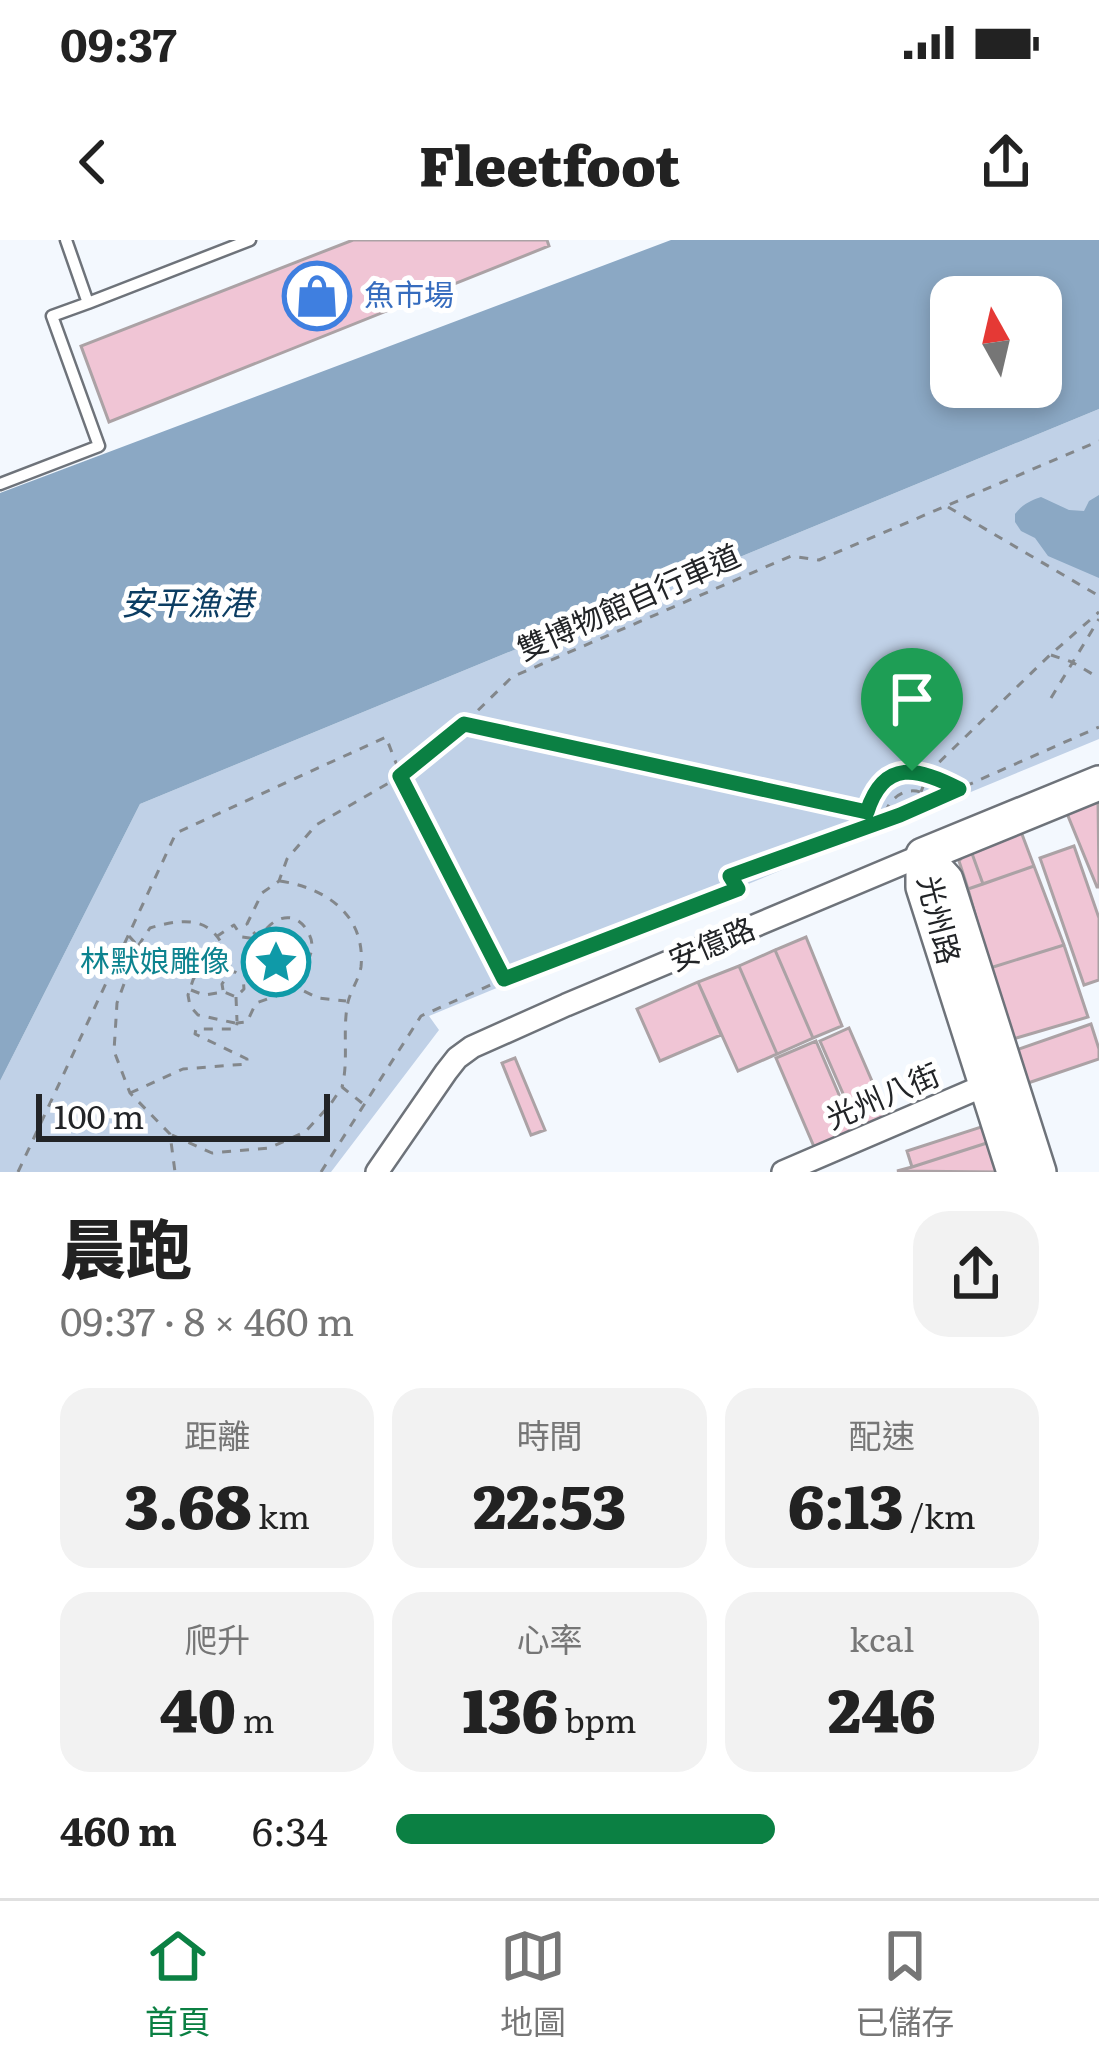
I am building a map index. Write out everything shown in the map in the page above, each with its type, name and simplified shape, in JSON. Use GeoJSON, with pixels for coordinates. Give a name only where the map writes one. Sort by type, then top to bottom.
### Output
{"type":"FeatureCollection","features":[{"type":"Feature","properties":{"kind":"street","name":"安億路"},"geometry":{"type":"LineString","coordinates":[[377,1172],[446,1072],[472,1047],[1099,783]]}},
{"type":"Feature","properties":{"kind":"street","name":"光州路"},"geometry":{"type":"LineString","coordinates":[[923,855],[923,887],[996,1081],[1039,1172]]}},
{"type":"Feature","properties":{"kind":"street","name":"光州路"},"geometry":{"type":"LineString","coordinates":[[996,1081],[1014,1172]]}},
{"type":"Feature","properties":{"kind":"street","name":"光州八街"},"geometry":{"type":"LineString","coordinates":[[796,1169],[996,1081]]}},
{"type":"Feature","properties":{"kind":"lane"},"geometry":{"type":"LineString","coordinates":[[66,240],[88,303]]}},
{"type":"Feature","properties":{"kind":"lane"},"geometry":{"type":"LineString","coordinates":[[0,484],[99,446],[52,316],[250,240]]}},
{"type":"Feature","properties":{"kind":"path","name":"雙博物館自行車道"},"geometry":{"type":"LineString","coordinates":[[259,939],[247,924],[262,893],[278,881],[287,860],[316,825],[400,776],[512,677],[791,556],[819,560],[1099,441]]}},
{"type":"Feature","properties":{"kind":"path"},"geometry":{"type":"LineString","coordinates":[[947,506],[1099,596]]}},
{"type":"Feature","properties":{"kind":"path"},"geometry":{"type":"LineString","coordinates":[[921,792],[928,773],[1099,612]]}},
{"type":"Feature","properties":{"kind":"path"},"geometry":{"type":"LineString","coordinates":[[1052,698],[1099,620]]}},
{"type":"Feature","properties":{"kind":"path"},"geometry":{"type":"LineString","coordinates":[[1050,655],[1099,678]]}},
{"type":"Feature","properties":{"kind":"path"},"geometry":{"type":"LineString","coordinates":[[464,724],[886,818]]}},
{"type":"Feature","properties":{"kind":"path"},"geometry":{"type":"LineString","coordinates":[[320,1172],[421,1016],[738,889],[730,876],[869,826],[1099,727]]}},
{"type":"Feature","properties":{"kind":"path"},"geometry":{"type":"LineString","coordinates":[[18,1172],[176,833],[386,737],[400,776],[504,979]]}},
{"type":"Feature","properties":{"kind":"path"},"geometry":{"type":"LineString","coordinates":[[869,826],[867,812],[874,791],[895,774],[928,773],[959,789]]}},
{"type":"Feature","properties":{"kind":"path"},"geometry":{"type":"LineString","coordinates":[[886,818],[887,806],[903,792],[921,792],[933,800]]}},
{"type":"Feature","properties":{"kind":"path"},"geometry":{"type":"LineString","coordinates":[[231,972],[228,956],[212,929],[188,920],[172,921],[150,928],[138,946],[117,1003],[114,1051],[130,1093],[170,1134],[212,1154],[268,1148],[305,1132],[342,1087],[348,1001],[361,970],[358,937],[338,904],[301,884],[278,881]]}},
{"type":"Feature","properties":{"kind":"path"},"geometry":{"type":"LineString","coordinates":[[295,920],[307,929],[312,941],[310,959],[302,971],[272,971],[258,950],[259,939],[262,928],[271,922],[295,920]]}},
{"type":"Feature","properties":{"kind":"path"},"geometry":{"type":"LineString","coordinates":[[259,939],[242,937],[234,925],[216,937],[190,989],[190,1006],[198,1015],[248,1022],[256,1003],[276,997],[288,986],[288,974]]}},
{"type":"Feature","properties":{"kind":"path"},"geometry":{"type":"LineString","coordinates":[[128,934],[138,946]]}},
{"type":"Feature","properties":{"kind":"path"},"geometry":{"type":"LineString","coordinates":[[243,977],[264,963]]}},
{"type":"Feature","properties":{"kind":"path"},"geometry":{"type":"LineString","coordinates":[[231,972],[243,977]]}},
{"type":"Feature","properties":{"kind":"path"},"geometry":{"type":"LineString","coordinates":[[224,992],[221,984],[231,972]]}},
{"type":"Feature","properties":{"kind":"path"},"geometry":{"type":"LineString","coordinates":[[130,1093],[183,1069],[247,1064],[247,1059],[195,1034],[196,1029],[236,1029],[236,997],[244,989],[243,977]]}},
{"type":"Feature","properties":{"kind":"path"},"geometry":{"type":"LineString","coordinates":[[288,982],[317,998],[348,1001]]}},
{"type":"Feature","properties":{"kind":"path"},"geometry":{"type":"LineString","coordinates":[[190,989],[236,997]]}},
{"type":"Feature","properties":{"kind":"path"},"geometry":{"type":"LineString","coordinates":[[342,1087],[364,1104]]}},
{"type":"Feature","properties":{"kind":"path"},"geometry":{"type":"LineString","coordinates":[[170,1134],[175,1172]]}},
{"type":"Feature","properties":{"kind":"shaded area"},"geometry":{"type":"Polygon","coordinates":[[[1099,409],[1099,739],[429,1016],[439,1030],[331,1172],[0,1172],[0,1081],[140,804],[1099,409]]]}},
{"type":"Feature","properties":{"kind":"water","name":"安平漁港"},"geometry":{"type":"Polygon","coordinates":[[[671,240],[1099,240],[1099,409],[140,804],[0,1081],[0,493],[671,240]]]}},
{"type":"Feature","properties":{"kind":"water"},"geometry":{"type":"Polygon","coordinates":[[[1099,495],[1099,578],[1048,556],[1015,522],[1020,508],[1041,497],[1069,510],[1084,511],[1099,495]]]}},
{"type":"Feature","properties":{"kind":"building","name":"魚市場"},"geometry":{"type":"Polygon","coordinates":[[[353,240],[547,240],[549,246],[109,422],[81,346],[353,240]]]}},
{"type":"Feature","properties":{"kind":"building"},"geometry":{"type":"Polygon","coordinates":[[[1098,798],[1099,887],[1097,887],[1066,811],[1098,798]]]}},
{"type":"Feature","properties":{"kind":"building"},"geometry":{"type":"Polygon","coordinates":[[[1020,829],[1034,866],[983,884],[970,848],[1020,829]]]}},
{"type":"Feature","properties":{"kind":"building"},"geometry":{"type":"Polygon","coordinates":[[[1074,846],[1099,918],[1099,980],[1084,985],[1040,858],[1074,846]]]}},
{"type":"Feature","properties":{"kind":"building"},"geometry":{"type":"Polygon","coordinates":[[[970,848],[983,884],[968,889],[959,861],[970,848]]]}},
{"type":"Feature","properties":{"kind":"building"},"geometry":{"type":"Polygon","coordinates":[[[1034,866],[1064,945],[990,968],[968,889],[1034,866]]]}},
{"type":"Feature","properties":{"kind":"building"},"geometry":{"type":"Polygon","coordinates":[[[806,937],[842,1026],[813,1038],[775,950],[806,937]]]}},
{"type":"Feature","properties":{"kind":"building"},"geometry":{"type":"Polygon","coordinates":[[[1064,945],[1088,1017],[1013,1039],[990,968],[1064,945]]]}},
{"type":"Feature","properties":{"kind":"building"},"geometry":{"type":"Polygon","coordinates":[[[775,950],[813,1038],[777,1054],[739,966],[775,950]]]}},
{"type":"Feature","properties":{"kind":"building"},"geometry":{"type":"Polygon","coordinates":[[[739,966],[777,1054],[738,1071],[698,982],[739,966]]]}},
{"type":"Feature","properties":{"kind":"building"},"geometry":{"type":"Polygon","coordinates":[[[698,982],[721,1035],[660,1061],[637,1009],[698,982]]]}},
{"type":"Feature","properties":{"kind":"building"},"geometry":{"type":"Polygon","coordinates":[[[1091,1024],[1099,1059],[1028,1083],[1016,1050],[1091,1024]]]}},
{"type":"Feature","properties":{"kind":"building"},"geometry":{"type":"Polygon","coordinates":[[[849,1028],[888,1118],[859,1130],[820,1041],[849,1028]]]}},
{"type":"Feature","properties":{"kind":"building"},"geometry":{"type":"Polygon","coordinates":[[[816,1041],[855,1132],[815,1149],[776,1058],[816,1041]]]}},
{"type":"Feature","properties":{"kind":"building"},"geometry":{"type":"Polygon","coordinates":[[[515,1058],[545,1130],[531,1135],[502,1063],[515,1058]]]}},
{"type":"Feature","properties":{"kind":"building"},"geometry":{"type":"Polygon","coordinates":[[[984,1126],[990,1142],[912,1167],[907,1151],[984,1126]]]}},
{"type":"Feature","properties":{"kind":"building"},"geometry":{"type":"Polygon","coordinates":[[[990,1142],[999,1172],[897,1171],[912,1167],[990,1142]]]}},
{"type":"Feature","properties":{"kind":"place","name":"魚市場"},"geometry":{"type":"Point","coordinates":[317,296]}},
{"type":"Feature","properties":{"kind":"place","name":"林默娘雕像"},"geometry":{"type":"Point","coordinates":[276,962]}},
{"type":"Feature","properties":{"kind":"route"},"geometry":{"type":"LineString","coordinates":[[464,724],[867,812],[883,781],[912,771],[928,773],[959,789],[730,876],[738,889],[504,979],[400,776],[464,724]]}}]}
